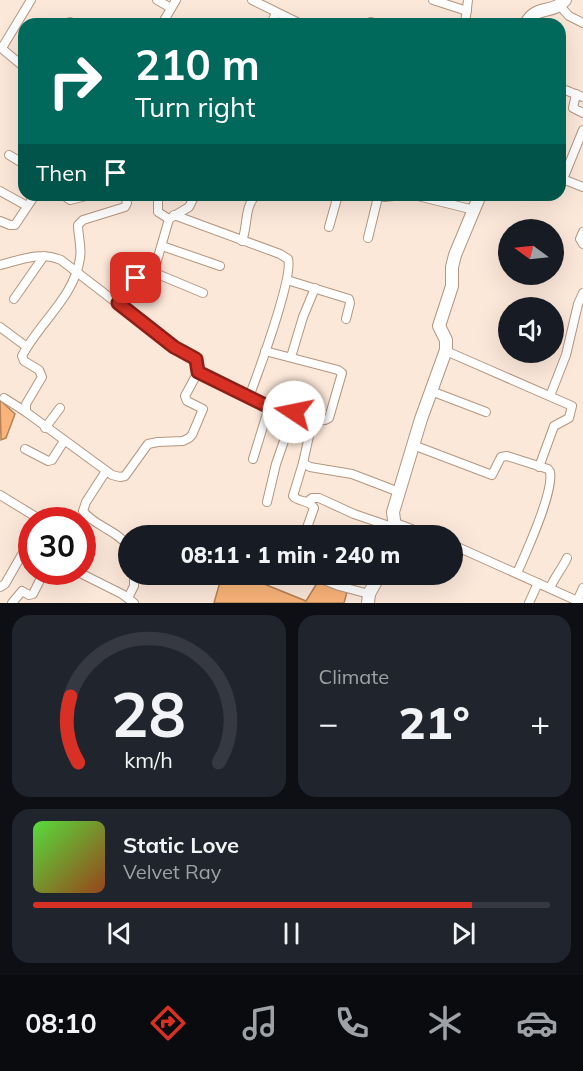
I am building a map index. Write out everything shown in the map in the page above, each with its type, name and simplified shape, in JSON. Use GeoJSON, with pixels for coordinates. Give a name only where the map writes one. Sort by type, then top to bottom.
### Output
{"type":"FeatureCollection","features":[{"type":"Feature","properties":{"kind":"street"},"geometry":{"type":"LineString","coordinates":[[20,18],[31,0]]}},
{"type":"Feature","properties":{"kind":"street"},"geometry":{"type":"LineString","coordinates":[[156,0],[173,4],[165,18]]}},
{"type":"Feature","properties":{"kind":"street"},"geometry":{"type":"LineString","coordinates":[[252,0],[288,18]]}},
{"type":"Feature","properties":{"kind":"street"},"geometry":{"type":"LineString","coordinates":[[433,0],[467,11]]}},
{"type":"Feature","properties":{"kind":"street"},"geometry":{"type":"LineString","coordinates":[[466,18],[468,0]]}},
{"type":"Feature","properties":{"kind":"street"},"geometry":{"type":"LineString","coordinates":[[530,18],[539,10],[554,9],[562,3],[569,16],[583,23]]}},
{"type":"Feature","properties":{"kind":"street"},"geometry":{"type":"LineString","coordinates":[[274,18],[276,13]]}},
{"type":"Feature","properties":{"kind":"street"},"geometry":{"type":"LineString","coordinates":[[18,22],[5,43],[18,60]]}},
{"type":"Feature","properties":{"kind":"street"},"geometry":{"type":"LineString","coordinates":[[566,90],[580,96],[573,108],[583,113]]}},
{"type":"Feature","properties":{"kind":"street"},"geometry":{"type":"LineString","coordinates":[[566,170],[583,130]]}},
{"type":"Feature","properties":{"kind":"street"},"geometry":{"type":"LineString","coordinates":[[9,155],[18,160]]}},
{"type":"Feature","properties":{"kind":"street"},"geometry":{"type":"LineString","coordinates":[[566,178],[583,187]]}},
{"type":"Feature","properties":{"kind":"street"},"geometry":{"type":"LineString","coordinates":[[0,191],[27,206]]}},
{"type":"Feature","properties":{"kind":"street"},"geometry":{"type":"LineString","coordinates":[[0,221],[15,225],[31,201]]}},
{"type":"Feature","properties":{"kind":"street"},"geometry":{"type":"LineString","coordinates":[[26,412],[26,404],[42,376],[39,370],[22,359],[38,328],[54,312],[76,273],[81,252],[78,225],[83,220],[125,207],[126,201]]}},
{"type":"Feature","properties":{"kind":"street"},"geometry":{"type":"LineString","coordinates":[[158,201],[158,212],[242,240],[285,257],[290,264],[287,280],[249,397]]}},
{"type":"Feature","properties":{"kind":"street"},"geometry":{"type":"LineString","coordinates":[[118,303],[134,279],[148,281],[155,273],[171,217],[189,207],[192,201]]}},
{"type":"Feature","properties":{"kind":"street"},"geometry":{"type":"LineString","coordinates":[[242,240],[246,230],[246,216],[252,201]]}},
{"type":"Feature","properties":{"kind":"street"},"geometry":{"type":"LineString","coordinates":[[329,227],[336,201]]}},
{"type":"Feature","properties":{"kind":"street"},"geometry":{"type":"LineString","coordinates":[[368,238],[377,201]]}},
{"type":"Feature","properties":{"kind":"street"},"geometry":{"type":"LineString","coordinates":[[437,201],[467,209]]}},
{"type":"Feature","properties":{"kind":"street"},"geometry":{"type":"LineString","coordinates":[[395,525],[393,512],[430,391],[446,351],[447,345],[440,332],[440,321],[452,286],[452,267],[467,209],[474,201]]}},
{"type":"Feature","properties":{"kind":"street"},"geometry":{"type":"LineString","coordinates":[[583,232],[580,239],[583,244]]}},
{"type":"Feature","properties":{"kind":"street"},"geometry":{"type":"LineString","coordinates":[[162,246],[220,266]]}},
{"type":"Feature","properties":{"kind":"street"},"geometry":{"type":"LineString","coordinates":[[14,299],[44,255]]}},
{"type":"Feature","properties":{"kind":"street"},"geometry":{"type":"LineString","coordinates":[[0,265],[44,255],[61,260],[76,273],[107,293],[174,347],[196,359],[198,372],[185,399],[203,409],[192,435],[183,441],[158,441],[148,444],[125,476],[116,477],[4,398]]}},
{"type":"Feature","properties":{"kind":"street"},"geometry":{"type":"LineString","coordinates":[[155,273],[203,293]]}},
{"type":"Feature","properties":{"kind":"street"},"geometry":{"type":"LineString","coordinates":[[287,280],[349,299],[346,319]]}},
{"type":"Feature","properties":{"kind":"street"},"geometry":{"type":"LineString","coordinates":[[291,357],[303,317],[315,288]]}},
{"type":"Feature","properties":{"kind":"street"},"geometry":{"type":"LineString","coordinates":[[550,396],[566,355],[578,304],[583,293]]}},
{"type":"Feature","properties":{"kind":"street"},"geometry":{"type":"LineString","coordinates":[[0,327],[27,347]]}},
{"type":"Feature","properties":{"kind":"street"},"geometry":{"type":"LineString","coordinates":[[198,372],[269,407],[278,410],[284,405],[294,412],[313,418],[325,420],[328,418],[342,373],[265,351]]}},
{"type":"Feature","properties":{"kind":"street"},"geometry":{"type":"LineString","coordinates":[[446,351],[569,403],[572,408],[569,418],[554,426],[539,466]]}},
{"type":"Feature","properties":{"kind":"street"},"geometry":{"type":"LineString","coordinates":[[430,391],[486,412]]}},
{"type":"Feature","properties":{"kind":"street"},"geometry":{"type":"LineString","coordinates":[[253,459],[269,407]]}},
{"type":"Feature","properties":{"kind":"street"},"geometry":{"type":"LineString","coordinates":[[45,428],[60,408]]}},
{"type":"Feature","properties":{"kind":"street"},"geometry":{"type":"LineString","coordinates":[[267,502],[276,464],[294,412]]}},
{"type":"Feature","properties":{"kind":"street"},"geometry":{"type":"LineString","coordinates":[[308,525],[314,508],[308,502],[293,496],[313,418]]}},
{"type":"Feature","properties":{"kind":"street"},"geometry":{"type":"LineString","coordinates":[[25,449],[48,461],[52,460],[64,441]]}},
{"type":"Feature","properties":{"kind":"street"},"geometry":{"type":"LineString","coordinates":[[413,445],[492,475],[503,456],[539,466],[550,472],[551,484],[516,573]]}},
{"type":"Feature","properties":{"kind":"street"},"geometry":{"type":"LineString","coordinates":[[303,463],[310,467],[351,474],[399,492]]}},
{"type":"Feature","properties":{"kind":"street"},"geometry":{"type":"LineString","coordinates":[[106,471],[86,502],[83,511],[118,535]]}},
{"type":"Feature","properties":{"kind":"street"},"geometry":{"type":"LineString","coordinates":[[0,495],[20,507]]}},
{"type":"Feature","properties":{"kind":"street"},"geometry":{"type":"LineString","coordinates":[[308,502],[312,498],[319,498],[354,514],[386,525]]}},
{"type":"Feature","properties":{"kind":"street"},"geometry":{"type":"LineString","coordinates":[[463,549],[580,602],[583,588]]}},
{"type":"Feature","properties":{"kind":"street"},"geometry":{"type":"LineString","coordinates":[[550,588],[567,558]]}},
{"type":"Feature","properties":{"kind":"street"},"geometry":{"type":"LineString","coordinates":[[0,587],[5,584],[18,562]]}},
{"type":"Feature","properties":{"kind":"street"},"geometry":{"type":"LineString","coordinates":[[96,582],[131,601],[134,585]]}},
{"type":"Feature","properties":{"kind":"street"},"geometry":{"type":"LineString","coordinates":[[529,603],[538,583]]}},
{"type":"Feature","properties":{"kind":"street"},"geometry":{"type":"LineString","coordinates":[[12,603],[22,591],[29,595],[33,594],[38,585]]}},
{"type":"Feature","properties":{"kind":"street"},"geometry":{"type":"LineString","coordinates":[[336,585],[369,599]]}},
{"type":"Feature","properties":{"kind":"street"},"geometry":{"type":"LineString","coordinates":[[559,603],[564,594]]}},
{"type":"Feature","properties":{"kind":"shaded area"},"geometry":{"type":"Polygon","coordinates":[[[0,400],[15,414],[6,438],[1,440],[0,400]]]}},
{"type":"Feature","properties":{"kind":"shaded area"},"geometry":{"type":"Polygon","coordinates":[[[219,585],[267,585],[306,601],[316,585],[331,585],[347,592],[344,603],[214,603],[219,585]]]}},
{"type":"Feature","properties":{"kind":"route"},"geometry":{"type":"LineString","coordinates":[[136,278],[118,303],[174,347],[196,359],[198,372],[274,410],[284,405],[294,412]]}}]}
